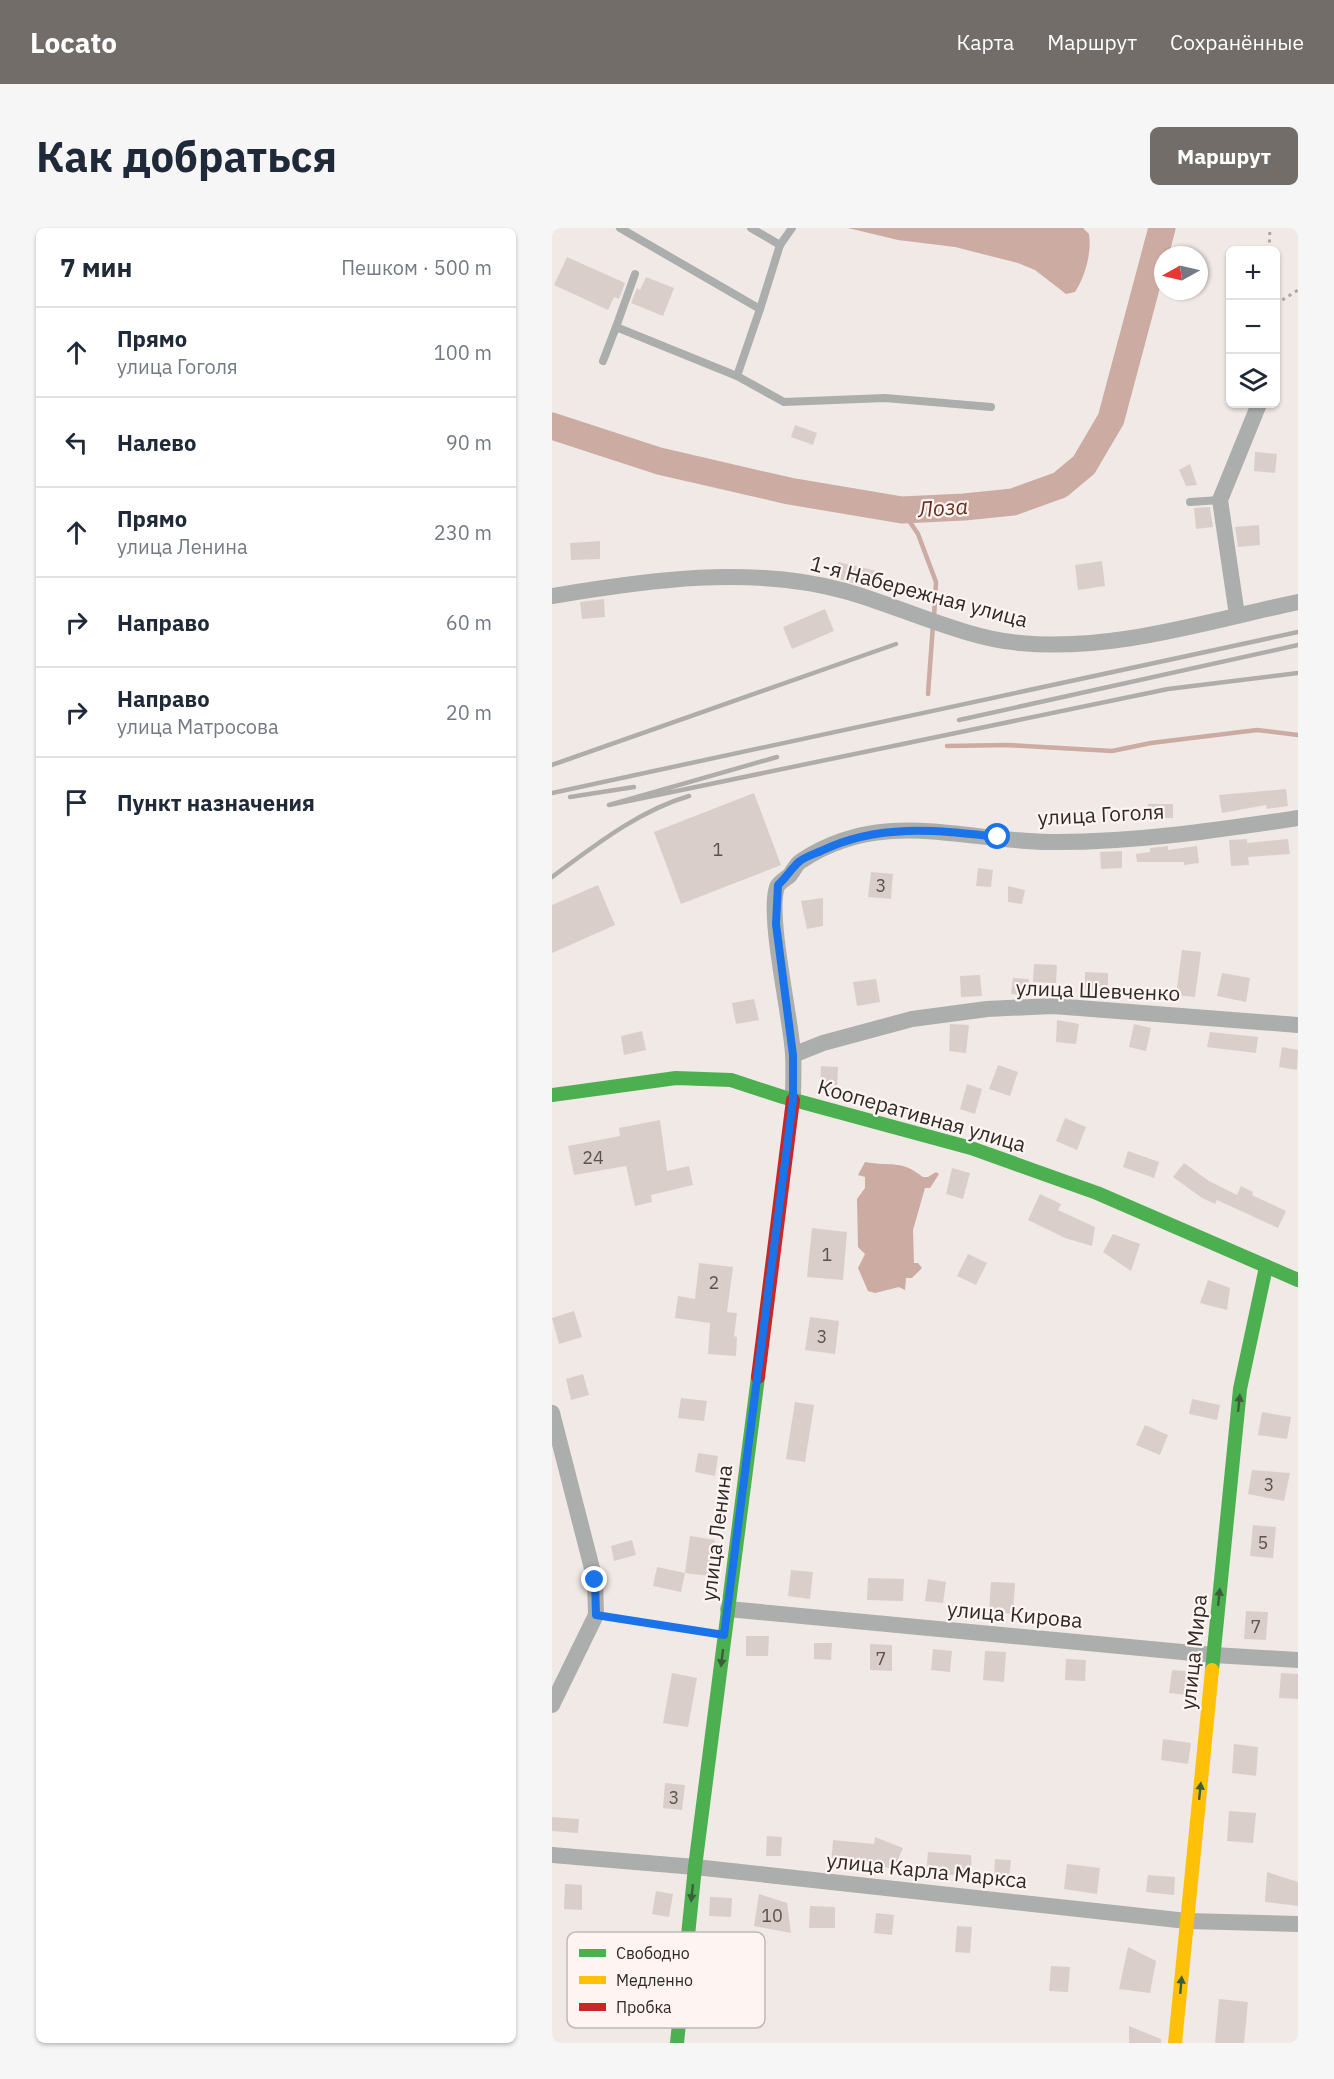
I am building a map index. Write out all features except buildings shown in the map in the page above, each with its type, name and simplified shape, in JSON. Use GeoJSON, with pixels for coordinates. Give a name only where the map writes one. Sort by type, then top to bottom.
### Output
{"type":"FeatureCollection","features":[{"type":"Feature","properties":{"kind":"street"},"geometry":{"type":"LineString","coordinates":[[1237,615],[1220,500],[1257,408]]}},
{"type":"Feature","properties":{"kind":"street","name":"1-я Набережная улица"},"geometry":{"type":"LineString","coordinates":[[552,596],[622,584],[699,577],[806,582],[845,591],[982,635],[1017,643],[1047,645],[1131,638],[1298,602]]}},
{"type":"Feature","properties":{"kind":"street","name":"улица Гоголя"},"geometry":{"type":"LineString","coordinates":[[793,1055],[776,924],[778,885],[791,874],[799,862],[840,841],[890,830],[940,830],[1048,842],[1227,829],[1298,818]]}},
{"type":"Feature","properties":{"kind":"street","name":"улица Шевченко"},"geometry":{"type":"LineString","coordinates":[[793,1055],[822,1043],[912,1019],[987,1009],[1053,1006],[1298,1025]]}},
{"type":"Feature","properties":{"kind":"street"},"geometry":{"type":"LineString","coordinates":[[793,1055],[793,1100]]}},
{"type":"Feature","properties":{"kind":"street","name":"Кооперативная улица"},"geometry":{"type":"LineString","coordinates":[[552,1095],[676,1078],[731,1080],[793,1100],[971,1148],[1096,1193],[1298,1280]]}},
{"type":"Feature","properties":{"kind":"street","name":"улица Ленина"},"geometry":{"type":"LineString","coordinates":[[688,1932],[793,1100]]}},
{"type":"Feature","properties":{"kind":"street","name":"улица Мира"},"geometry":{"type":"LineString","coordinates":[[1175,2043],[1240,1389],[1266,1267]]}},
{"type":"Feature","properties":{"kind":"street"},"geometry":{"type":"LineString","coordinates":[[552,1413],[595,1580],[596,1615],[552,1705]]}},
{"type":"Feature","properties":{"kind":"street","name":"улица Кирова"},"geometry":{"type":"LineString","coordinates":[[728,1609],[1214,1655],[1298,1660]]}},
{"type":"Feature","properties":{"kind":"street","name":"улица Карла Маркса"},"geometry":{"type":"LineString","coordinates":[[552,1855],[695,1867],[1187,1921],[1298,1924]]}},
{"type":"Feature","properties":{"kind":"street","name":"улица Ленина"},"geometry":{"type":"LineString","coordinates":[[677,2043],[679,2028]]}},
{"type":"Feature","properties":{"kind":"lane"},"geometry":{"type":"LineString","coordinates":[[620,228],[760,309]]}},
{"type":"Feature","properties":{"kind":"lane"},"geometry":{"type":"LineString","coordinates":[[751,228],[780,245]]}},
{"type":"Feature","properties":{"kind":"lane"},"geometry":{"type":"LineString","coordinates":[[737,376],[780,245],[792,228]]}},
{"type":"Feature","properties":{"kind":"lane"},"geometry":{"type":"LineString","coordinates":[[603,361],[635,274]]}},
{"type":"Feature","properties":{"kind":"lane"},"geometry":{"type":"LineString","coordinates":[[616,327],[737,376],[784,402],[885,398],[991,407]]}},
{"type":"Feature","properties":{"kind":"lane"},"geometry":{"type":"LineString","coordinates":[[1190,502],[1220,500]]}},
{"type":"Feature","properties":{"kind":"path"},"geometry":{"type":"LineString","coordinates":[[1269,246],[1270,228]]}},
{"type":"Feature","properties":{"kind":"path"},"geometry":{"type":"LineString","coordinates":[[1280,301],[1298,290]]}},
{"type":"Feature","properties":{"kind":"path"},"geometry":{"type":"LineString","coordinates":[[596,1615],[724,1635]]}},
{"type":"Feature","properties":{"kind":"shaded area"},"geometry":{"type":"Polygon","coordinates":[[[848,228],[1083,228],[1089,234],[1089,249],[1085,272],[1079,286],[1075,292],[1066,294],[1035,270],[1018,263],[955,247],[898,240],[848,228]]]}},
{"type":"Feature","properties":{"kind":"shaded area"},"geometry":{"type":"Polygon","coordinates":[[[865,1162],[902,1166],[923,1177],[936,1172],[939,1174],[930,1188],[925,1188],[913,1230],[914,1263],[918,1263],[922,1268],[912,1278],[906,1278],[905,1290],[899,1287],[875,1293],[868,1291],[858,1268],[865,1254],[858,1247],[857,1199],[865,1188],[865,1177],[858,1175],[865,1162]]]}},
{"type":"Feature","properties":{"kind":"waterway","name":"Лоза"},"geometry":{"type":"LineString","coordinates":[[552,426],[659,461],[789,491],[902,510],[1013,502],[1060,485],[1084,465],[1111,419],[1162,228]]}},
{"type":"Feature","properties":{"kind":"waterway"},"geometry":{"type":"LineString","coordinates":[[902,510],[918,534],[936,582],[934,617]]}},
{"type":"Feature","properties":{"kind":"waterway"},"geometry":{"type":"LineString","coordinates":[[928,694],[933,625]]}},
{"type":"Feature","properties":{"kind":"waterway"},"geometry":{"type":"LineString","coordinates":[[947,746],[1007,745],[1112,751],[1151,743],[1257,730],[1298,735]]}},
{"type":"Feature","properties":{"kind":"railway"},"geometry":{"type":"LineString","coordinates":[[552,793],[1298,632]]}},
{"type":"Feature","properties":{"kind":"railway"},"geometry":{"type":"LineString","coordinates":[[552,765],[896,644]]}},
{"type":"Feature","properties":{"kind":"railway"},"geometry":{"type":"LineString","coordinates":[[959,720],[1298,645]]}},
{"type":"Feature","properties":{"kind":"railway"},"geometry":{"type":"LineString","coordinates":[[777,757],[609,805],[1168,689],[1298,673]]}},
{"type":"Feature","properties":{"kind":"railway"},"geometry":{"type":"LineString","coordinates":[[570,797],[634,787]]}},
{"type":"Feature","properties":{"kind":"railway"},"geometry":{"type":"LineString","coordinates":[[552,877],[634,820],[689,796]]}},
{"type":"Feature","properties":{"kind":"traffic: fast"},"geometry":{"type":"LineString","coordinates":[[552,1095],[676,1078],[731,1080],[783,1097],[971,1148],[1097,1193],[1298,1280]]}},
{"type":"Feature","properties":{"kind":"traffic: fast"},"geometry":{"type":"LineString","coordinates":[[1212,1670],[1240,1389],[1266,1267]]}},
{"type":"Feature","properties":{"kind":"traffic: fast"},"geometry":{"type":"LineString","coordinates":[[688,1932],[758,1377]]}},
{"type":"Feature","properties":{"kind":"traffic: fast"},"geometry":{"type":"LineString","coordinates":[[677,2043],[679,2028]]}},
{"type":"Feature","properties":{"kind":"traffic: slow"},"geometry":{"type":"LineString","coordinates":[[1175,2043],[1212,1670]]}},
{"type":"Feature","properties":{"kind":"traffic: jam"},"geometry":{"type":"LineString","coordinates":[[758,1377],[793,1100]]}},
{"type":"Feature","properties":{"kind":"route"},"geometry":{"type":"LineString","coordinates":[[595,1580],[596,1615],[724,1635],[793,1100],[793,1055],[776,924],[778,885],[791,874],[799,862],[840,841],[890,830],[940,830],[998,837]]}}]}
